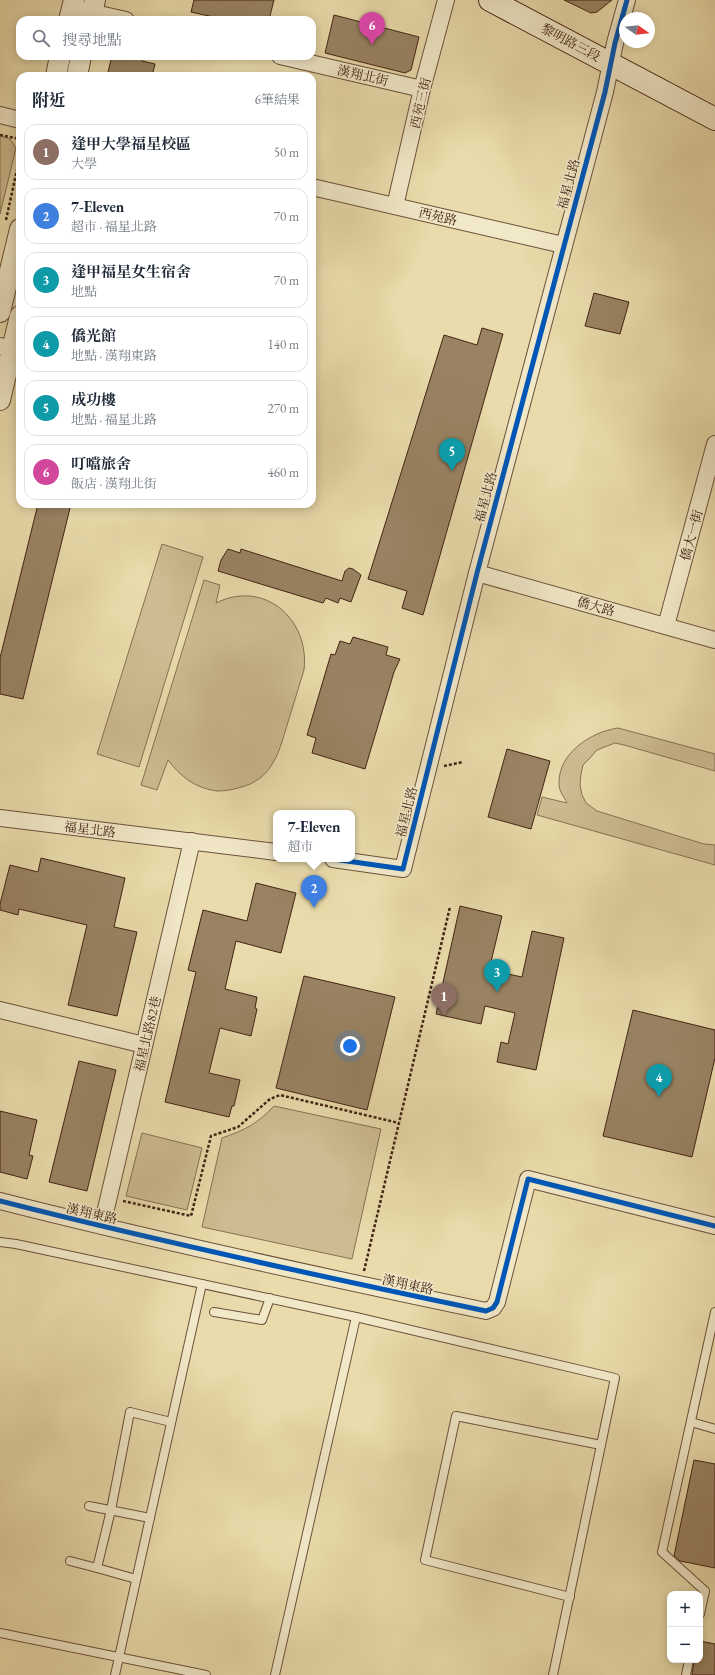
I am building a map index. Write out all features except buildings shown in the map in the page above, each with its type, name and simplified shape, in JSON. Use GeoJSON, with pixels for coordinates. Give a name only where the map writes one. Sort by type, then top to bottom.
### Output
{"type":"FeatureCollection","features":[{"type":"Feature","properties":{"kind":"main road","name":"黎明路三段"},"geometry":{"type":"LineString","coordinates":[[490,0],[715,119]]}},
{"type":"Feature","properties":{"kind":"street","name":"西苑三街"},"geometry":{"type":"LineString","coordinates":[[395,206],[422,89],[446,0]]}},
{"type":"Feature","properties":{"kind":"street","name":"福星北路"},"geometry":{"type":"LineString","coordinates":[[352,862],[403,870],[477,573],[563,245],[605,92],[610,63],[627,0]]}},
{"type":"Feature","properties":{"kind":"street"},"geometry":{"type":"LineString","coordinates":[[72,9],[92,11],[111,16]]}},
{"type":"Feature","properties":{"kind":"street"},"geometry":{"type":"LineString","coordinates":[[57,72],[59,60]]}},
{"type":"Feature","properties":{"kind":"street"},"geometry":{"type":"LineString","coordinates":[[78,72],[80,60]]}},
{"type":"Feature","properties":{"kind":"street","name":"漢翔北街"},"geometry":{"type":"LineString","coordinates":[[297,60],[422,89]]}},
{"type":"Feature","properties":{"kind":"street"},"geometry":{"type":"LineString","coordinates":[[0,115],[16,119]]}},
{"type":"Feature","properties":{"kind":"street","name":"西苑路"},"geometry":{"type":"LineString","coordinates":[[316,188],[563,245]]}},
{"type":"Feature","properties":{"kind":"street"},"geometry":{"type":"LineString","coordinates":[[0,312],[12,227]]}},
{"type":"Feature","properties":{"kind":"street"},"geometry":{"type":"LineString","coordinates":[[0,400],[6,347],[16,325]]}},
{"type":"Feature","properties":{"kind":"street","name":"僑大一街"},"geometry":{"type":"LineString","coordinates":[[666,626],[715,444]]}},
{"type":"Feature","properties":{"kind":"street","name":"僑大路"},"geometry":{"type":"LineString","coordinates":[[477,573],[715,640]]}},
{"type":"Feature","properties":{"kind":"street","name":"福星北路"},"geometry":{"type":"LineString","coordinates":[[0,818],[273,852]]}},
{"type":"Feature","properties":{"kind":"street","name":"福星北路82巷"},"geometry":{"type":"LineString","coordinates":[[102,1226],[192,841]]}},
{"type":"Feature","properties":{"kind":"street"},"geometry":{"type":"LineString","coordinates":[[0,1010],[144,1045]]}},
{"type":"Feature","properties":{"kind":"street","name":"漢翔東路"},"geometry":{"type":"LineString","coordinates":[[0,1201],[102,1226],[361,1285],[486,1311],[493,1308],[497,1302],[528,1179],[715,1226]]}},
{"type":"Feature","properties":{"kind":"lane"},"geometry":{"type":"LineString","coordinates":[[0,1242],[16,1244],[356,1317],[615,1378],[553,1675]]}},
{"type":"Feature","properties":{"kind":"lane"},"geometry":{"type":"LineString","coordinates":[[115,1675],[202,1284]]}},
{"type":"Feature","properties":{"kind":"lane"},"geometry":{"type":"LineString","coordinates":[[214,1312],[262,1320],[270,1298]]}},
{"type":"Feature","properties":{"kind":"lane"},"geometry":{"type":"LineString","coordinates":[[703,1600],[705,1591],[662,1552],[715,1312]]}},
{"type":"Feature","properties":{"kind":"lane"},"geometry":{"type":"LineString","coordinates":[[275,1675],[356,1317]]}},
{"type":"Feature","properties":{"kind":"lane"},"geometry":{"type":"LineString","coordinates":[[97,1568],[111,1510],[130,1412],[171,1422]]}},
{"type":"Feature","properties":{"kind":"lane"},"geometry":{"type":"LineString","coordinates":[[570,1596],[425,1560],[456,1416],[602,1445]]}},
{"type":"Feature","properties":{"kind":"lane"},"geometry":{"type":"LineString","coordinates":[[691,1422],[715,1429]]}},
{"type":"Feature","properties":{"kind":"lane"},"geometry":{"type":"LineString","coordinates":[[89,1506],[150,1518]]}},
{"type":"Feature","properties":{"kind":"lane"},"geometry":{"type":"LineString","coordinates":[[70,1561],[136,1579]]}},
{"type":"Feature","properties":{"kind":"lane"},"geometry":{"type":"LineString","coordinates":[[0,1633],[206,1675]]}},
{"type":"Feature","properties":{"kind":"lane"},"geometry":{"type":"LineString","coordinates":[[686,1675],[688,1663]]}},
{"type":"Feature","properties":{"kind":"path"},"geometry":{"type":"LineString","coordinates":[[0,134],[16,138]]}},
{"type":"Feature","properties":{"kind":"path"},"geometry":{"type":"LineString","coordinates":[[12,227],[16,192]]}},
{"type":"Feature","properties":{"kind":"path"},"geometry":{"type":"LineString","coordinates":[[361,1285],[450,907]]}},
{"type":"Feature","properties":{"kind":"path"},"geometry":{"type":"LineString","coordinates":[[123,1201],[191,1216],[211,1136],[238,1127],[270,1099],[280,1095],[399,1123]]}},
{"type":"Feature","properties":{"kind":"shaded area"},"geometry":{"type":"Polygon","coordinates":[[[0,136],[10,139],[16,148],[0,214],[0,136]]]}},
{"type":"Feature","properties":{"kind":"shaded area"},"geometry":{"type":"Polygon","coordinates":[[[162,544],[203,557],[139,767],[97,754],[162,544]]]}},
{"type":"Feature","properties":{"kind":"shaded area"},"geometry":{"type":"Polygon","coordinates":[[[204,580],[220,585],[216,603],[234,597],[251,596],[267,600],[280,608],[291,620],[300,635],[304,651],[304,670],[277,754],[267,772],[259,779],[250,784],[225,791],[209,790],[189,781],[178,772],[168,760],[157,790],[141,785],[204,580]]]}},
{"type":"Feature","properties":{"kind":"shaded area"},"geometry":{"type":"Polygon","coordinates":[[[618,728],[715,754],[715,771],[615,743],[597,750],[583,765],[580,785],[582,795],[586,803],[597,811],[704,844],[715,845],[715,865],[537,815],[542,797],[567,803],[561,792],[559,784],[560,773],[570,754],[587,739],[608,730],[618,728]]]}},
{"type":"Feature","properties":{"kind":"shaded area"},"geometry":{"type":"Polygon","coordinates":[[[274,1106],[381,1129],[352,1259],[202,1227],[222,1138],[250,1126],[274,1106]]]}},
{"type":"Feature","properties":{"kind":"shaded area"},"geometry":{"type":"Polygon","coordinates":[[[142,1133],[202,1148],[187,1210],[126,1196],[142,1133]]]}},
{"type":"Feature","properties":{"kind":"cycle path"},"geometry":{"type":"LineString","coordinates":[[354,862],[403,869],[477,573],[605,92],[615,43],[627,0]]}},
{"type":"Feature","properties":{"kind":"cycle path"},"geometry":{"type":"LineString","coordinates":[[0,1201],[242,1259],[486,1311],[493,1308],[497,1302],[528,1179],[715,1226]]}},
{"type":"Feature","properties":{"kind":"place","name":"叮噹旅舍"},"geometry":{"type":"Point","coordinates":[372,45]}},
{"type":"Feature","properties":{"kind":"place","name":"成功樓"},"geometry":{"type":"Point","coordinates":[452,471]}},
{"type":"Feature","properties":{"kind":"place","name":"7-Eleven"},"geometry":{"type":"Point","coordinates":[314,908]}},
{"type":"Feature","properties":{"kind":"place","name":"逢甲福星女生宿舍"},"geometry":{"type":"Point","coordinates":[497,992]}},
{"type":"Feature","properties":{"kind":"place","name":"逢甲大學福星校區"},"geometry":{"type":"Point","coordinates":[444,1016]}},
{"type":"Feature","properties":{"kind":"place","name":"僑光館"},"geometry":{"type":"Point","coordinates":[659,1097]}}]}
